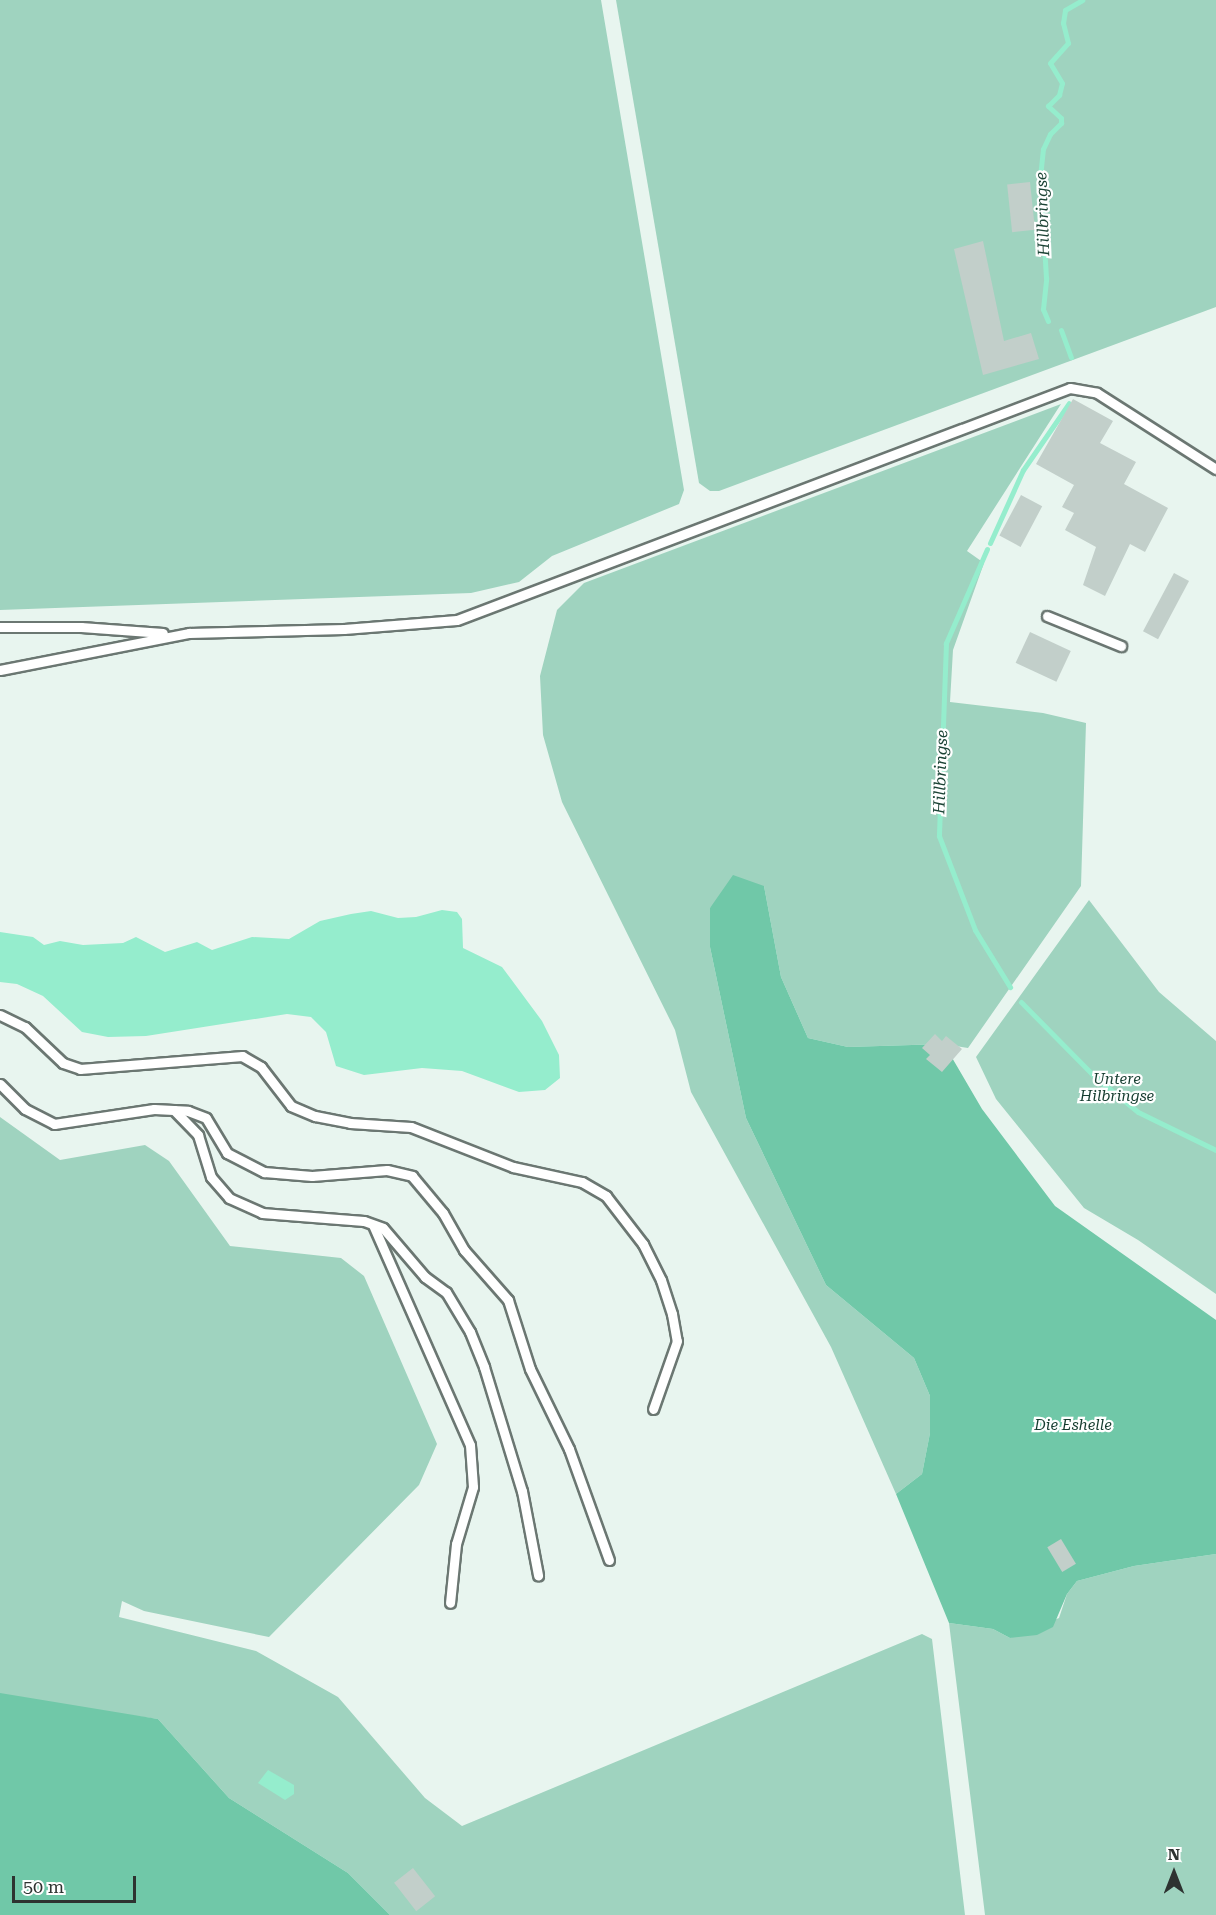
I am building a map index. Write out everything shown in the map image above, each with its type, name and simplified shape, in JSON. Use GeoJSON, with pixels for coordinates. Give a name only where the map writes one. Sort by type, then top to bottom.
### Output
{"type":"FeatureCollection","features":[{"type":"Feature","properties":{"kind":"lane"},"geometry":{"type":"LineString","coordinates":[[0,627],[81,627],[189,633],[344,629],[458,620],[1070,388],[1097,393],[1216,469]]}},
{"type":"Feature","properties":{"kind":"lane"},"geometry":{"type":"LineString","coordinates":[[1047,616],[1121,646]]}},
{"type":"Feature","properties":{"kind":"lane"},"geometry":{"type":"LineString","coordinates":[[0,670],[189,633]]}},
{"type":"Feature","properties":{"kind":"lane"},"geometry":{"type":"LineString","coordinates":[[0,1016],[25,1027],[63,1063],[80,1069],[242,1056],[261,1067],[291,1106],[315,1116],[350,1123],[411,1127],[513,1167],[582,1182],[606,1196],[643,1244],[662,1280],[672,1314],[677,1341],[653,1409]]}},
{"type":"Feature","properties":{"kind":"lane"},"geometry":{"type":"LineString","coordinates":[[0,1084],[30,1112],[54,1124],[172,1109],[206,1118],[227,1153],[251,1169],[284,1175],[387,1170],[412,1176],[424,1186],[464,1250],[508,1300],[530,1369],[569,1449],[609,1560]]}},
{"type":"Feature","properties":{"kind":"lane"},"geometry":{"type":"LineString","coordinates":[[172,1109],[198,1135],[218,1189],[239,1204],[262,1214],[374,1225],[395,1238],[425,1277],[446,1292],[470,1332],[522,1491],[538,1575]]}},
{"type":"Feature","properties":{"kind":"lane"},"geometry":{"type":"LineString","coordinates":[[374,1225],[470,1445],[473,1487],[456,1544],[450,1604]]}},
{"type":"Feature","properties":{"kind":"green space"},"geometry":{"type":"Polygon","coordinates":[[[0,0],[601,0],[684,490],[679,504],[552,556],[519,582],[471,593],[0,610],[0,0]]]}},
{"type":"Feature","properties":{"kind":"green space"},"geometry":{"type":"Polygon","coordinates":[[[616,0],[1216,0],[1216,307],[719,491],[710,491],[699,483],[616,0]]]}},
{"type":"Feature","properties":{"kind":"green space"},"geometry":{"type":"Polygon","coordinates":[[[1061,404],[967,551],[984,563],[953,650],[950,702],[1043,713],[1086,723],[1081,886],[968,1048],[943,1044],[848,1047],[808,1038],[781,977],[764,886],[710,908],[710,947],[746,1118],[826,1285],[914,1358],[930,1396],[930,1433],[922,1474],[896,1494],[831,1347],[691,1092],[675,1030],[562,802],[543,735],[540,676],[557,610],[584,583],[1061,404]]]}},
{"type":"Feature","properties":{"kind":"green space","name":"Die Eshelle"},"geometry":{"type":"Polygon","coordinates":[[[733,875],[764,886],[781,977],[808,1038],[848,1047],[944,1044],[982,1109],[1055,1206],[1216,1320],[1216,1554],[1134,1566],[1077,1581],[1067,1594],[1053,1627],[1037,1635],[1010,1638],[993,1629],[949,1623],[896,1494],[922,1474],[930,1433],[930,1396],[914,1358],[826,1285],[746,1118],[710,947],[710,908],[733,875]]]}},
{"type":"Feature","properties":{"kind":"green space","name":"Untere Hilbringse"},"geometry":{"type":"Polygon","coordinates":[[[1089,900],[1159,992],[1216,1041],[1216,1294],[1138,1240],[1084,1208],[996,1099],[976,1057],[1089,900]]]}},
{"type":"Feature","properties":{"kind":"green space"},"geometry":{"type":"Polygon","coordinates":[[[0,1117],[60,1160],[145,1145],[169,1161],[230,1246],[341,1258],[364,1276],[437,1444],[419,1485],[269,1637],[144,1611],[122,1601],[119,1617],[256,1651],[338,1697],[425,1798],[462,1826],[922,1634],[932,1639],[965,1915],[390,1915],[348,1873],[229,1798],[158,1719],[0,1698],[0,1117]]]}},
{"type":"Feature","properties":{"kind":"green space"},"geometry":{"type":"Polygon","coordinates":[[[1216,1554],[1216,1915],[985,1915],[949,1623],[993,1629],[1010,1638],[1059,1618],[1067,1594],[1077,1581],[1134,1566],[1216,1554]]]}},
{"type":"Feature","properties":{"kind":"green space"},"geometry":{"type":"Polygon","coordinates":[[[0,1693],[158,1719],[229,1798],[348,1873],[390,1915],[0,1915],[0,1693]]]}},
{"type":"Feature","properties":{"kind":"shaded area"},"geometry":{"type":"Polygon","coordinates":[[[442,910],[457,912],[462,919],[463,948],[502,967],[542,1021],[559,1055],[560,1078],[545,1090],[519,1092],[462,1071],[422,1068],[364,1075],[336,1066],[326,1032],[311,1017],[287,1014],[146,1036],[108,1037],[82,1032],[43,996],[17,984],[0,982],[0,932],[33,937],[44,945],[60,941],[83,945],[123,943],[136,937],[165,952],[197,942],[212,950],[252,937],[289,939],[320,921],[351,914],[371,911],[398,918],[416,917],[442,910]]]}},
{"type":"Feature","properties":{"kind":"shaded area"},"geometry":{"type":"Polygon","coordinates":[[[268,1770],[294,1785],[294,1794],[285,1800],[258,1783],[268,1770]]]}},
{"type":"Feature","properties":{"kind":"building"},"geometry":{"type":"Polygon","coordinates":[[[1030,182],[1035,230],[1012,232],[1007,184],[1030,182]]]}},
{"type":"Feature","properties":{"kind":"building"},"geometry":{"type":"Polygon","coordinates":[[[983,241],[1004,341],[1031,333],[1039,359],[983,375],[954,249],[983,241]]]}},
{"type":"Feature","properties":{"kind":"building"},"geometry":{"type":"Polygon","coordinates":[[[1073,399],[1113,421],[1100,443],[1136,462],[1124,484],[1168,508],[1145,552],[1130,544],[1105,596],[1083,585],[1096,547],[1065,530],[1074,513],[1062,507],[1074,485],[1036,464],[1073,399]]]}},
{"type":"Feature","properties":{"kind":"building"},"geometry":{"type":"Polygon","coordinates":[[[1021,495],[1042,506],[1021,547],[999,536],[1021,495]]]}},
{"type":"Feature","properties":{"kind":"building"},"geometry":{"type":"Polygon","coordinates":[[[1174,573],[1189,581],[1158,639],[1143,631],[1174,573]]]}},
{"type":"Feature","properties":{"kind":"building"},"geometry":{"type":"Polygon","coordinates":[[[1030,632],[1071,651],[1056,682],[1016,663],[1030,632]]]}},
{"type":"Feature","properties":{"kind":"building"},"geometry":{"type":"Polygon","coordinates":[[[935,1034],[942,1041],[946,1036],[962,1049],[942,1072],[926,1059],[930,1055],[922,1048],[935,1034]]]}},
{"type":"Feature","properties":{"kind":"building"},"geometry":{"type":"Polygon","coordinates":[[[1061,1539],[1076,1564],[1062,1572],[1047,1547],[1061,1539]]]}},
{"type":"Feature","properties":{"kind":"building"},"geometry":{"type":"Polygon","coordinates":[[[413,1868],[435,1896],[416,1911],[394,1883],[413,1868]]]}},
{"type":"Feature","properties":{"kind":"waterway","name":"Hillbringse"},"geometry":{"type":"LineString","coordinates":[[1048,321],[1043,309],[1046,278],[1040,177],[1043,149],[1050,134],[1061,123],[1061,118],[1048,106],[1059,95],[1062,83],[1050,63],[1068,43],[1063,23],[1065,10],[1082,0]]}},
{"type":"Feature","properties":{"kind":"waterway","name":"Hillbringse"},"geometry":{"type":"LineString","coordinates":[[1061,330],[1071,357]]}},
{"type":"Feature","properties":{"kind":"waterway","name":"Hillbringse"},"geometry":{"type":"LineString","coordinates":[[990,543],[1023,470],[1069,403]]}},
{"type":"Feature","properties":{"kind":"waterway","name":"Hillbringse"},"geometry":{"type":"LineString","coordinates":[[987,549],[946,643],[939,836],[975,930],[1010,987]]}},
{"type":"Feature","properties":{"kind":"waterway","name":"Hillbringse"},"geometry":{"type":"LineString","coordinates":[[1021,1002],[1095,1077],[1138,1112],[1216,1150]]}}]}
